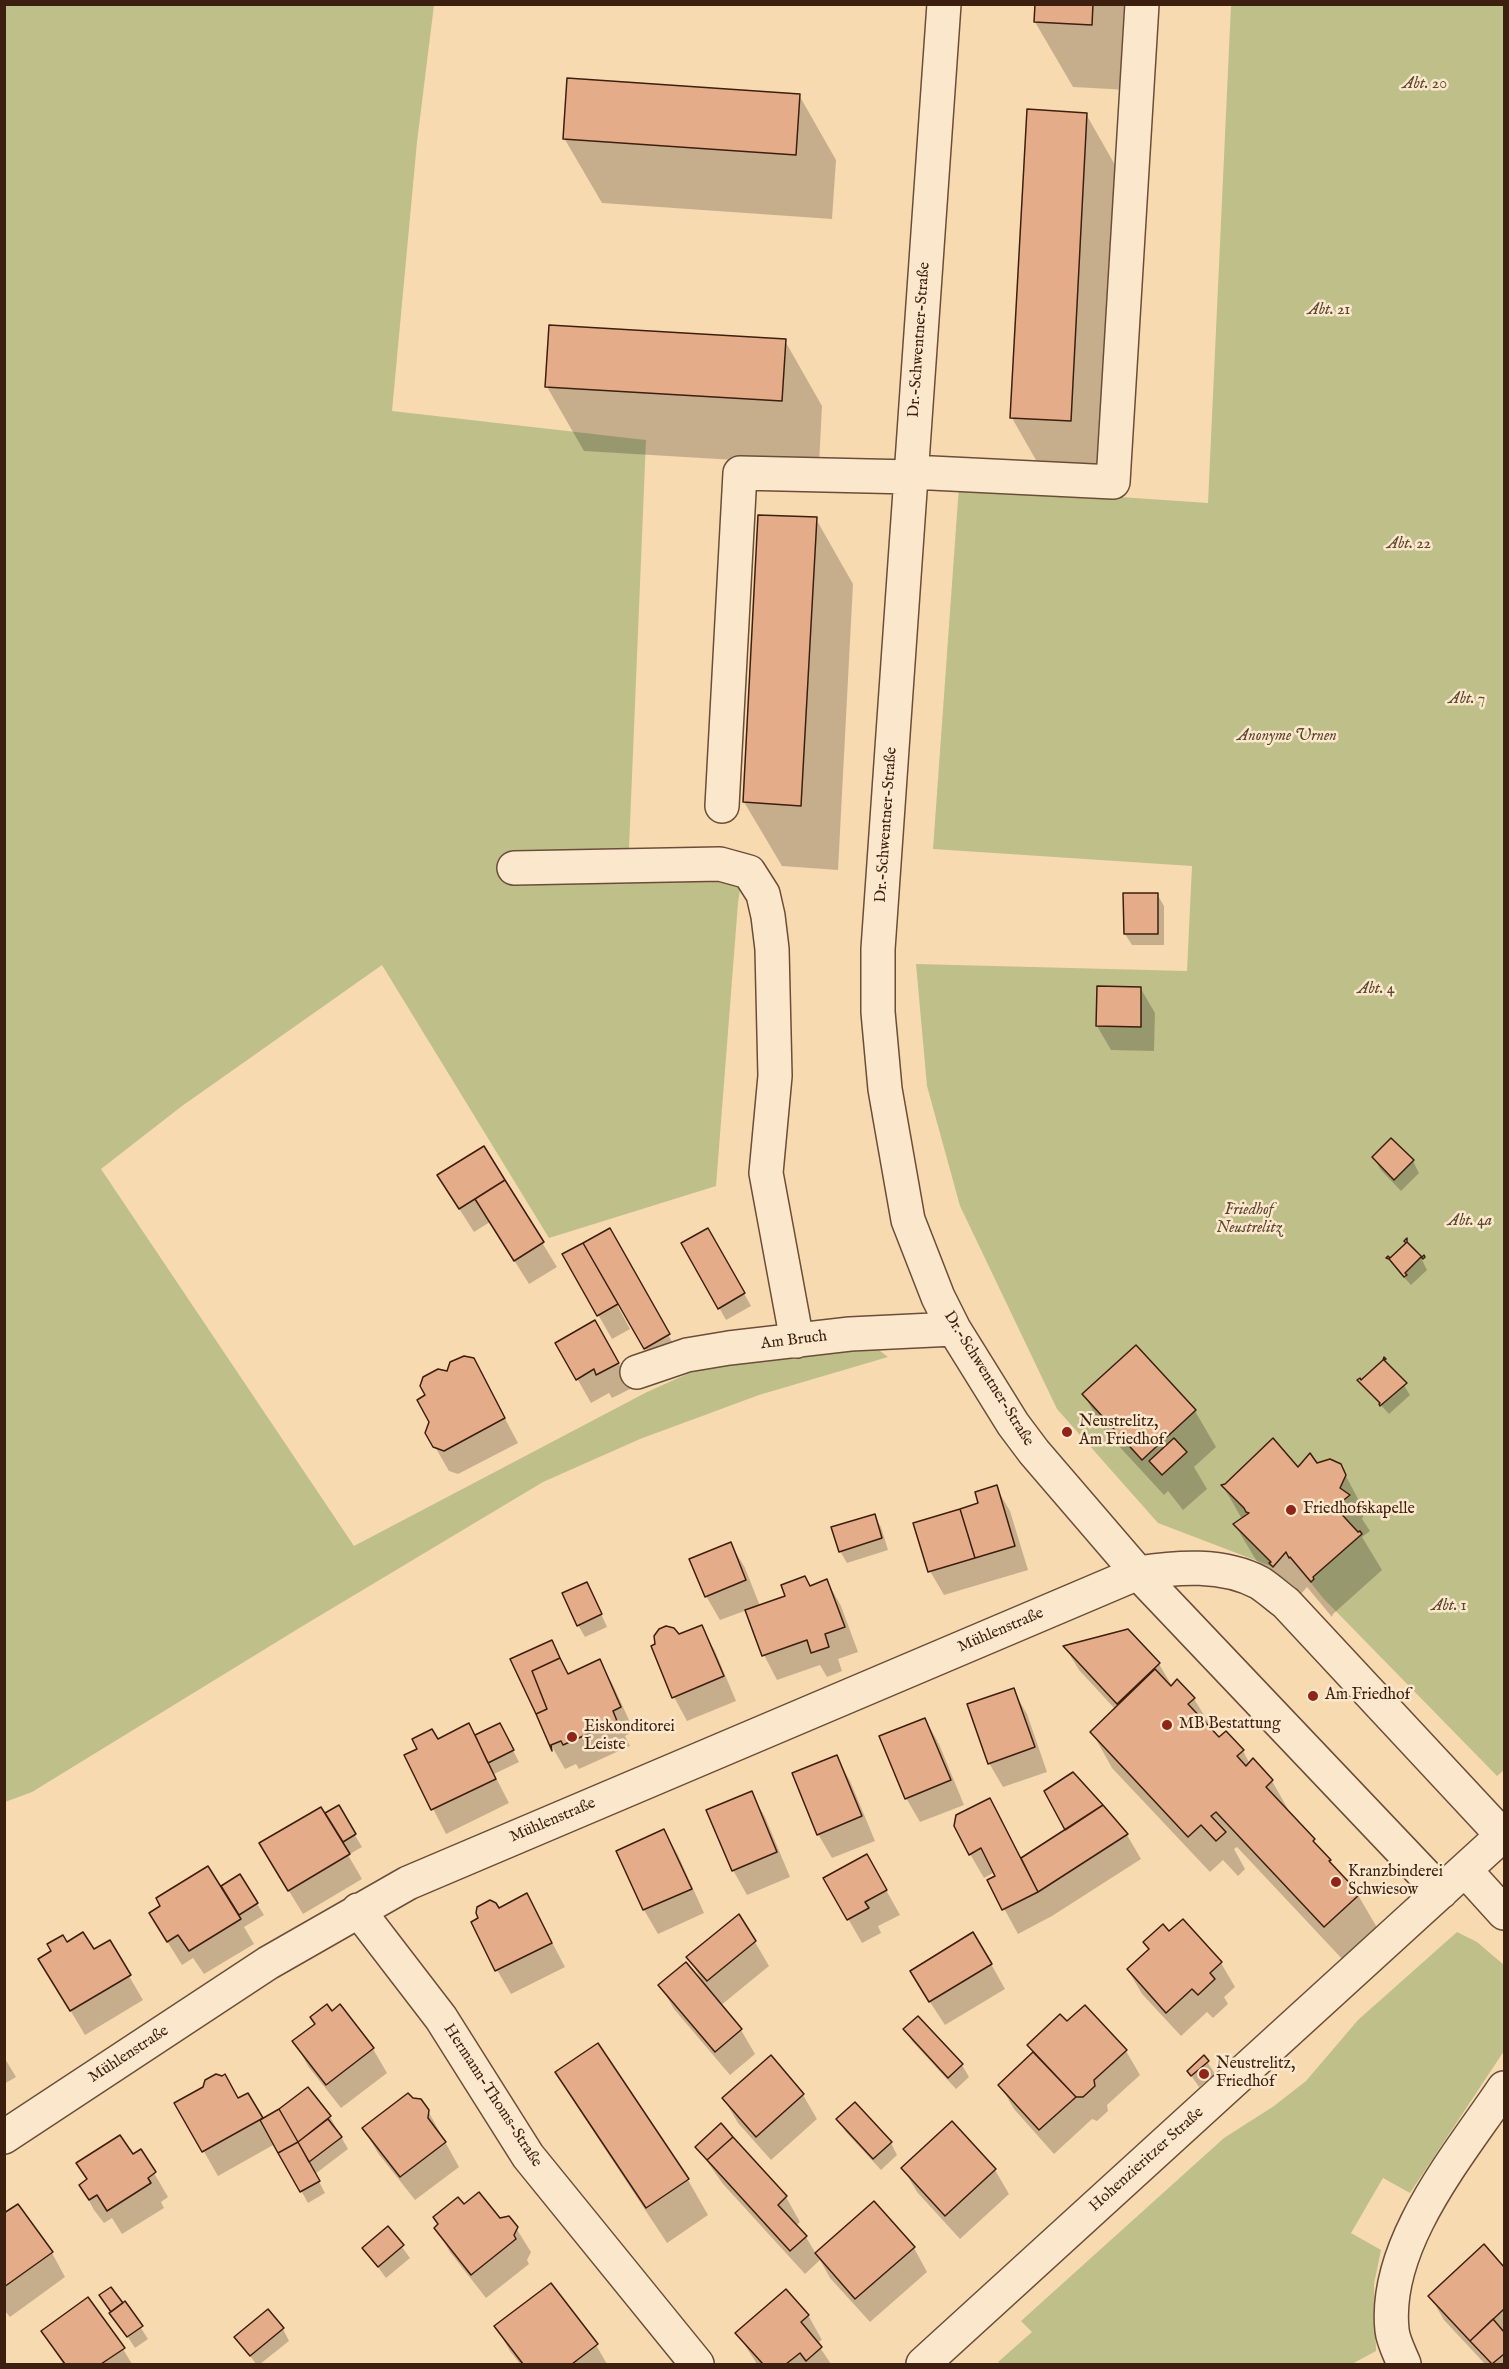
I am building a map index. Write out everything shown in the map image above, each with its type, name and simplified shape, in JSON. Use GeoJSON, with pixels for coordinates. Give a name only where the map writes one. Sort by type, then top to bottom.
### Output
{"type":"FeatureCollection","features":[{"type":"Feature","properties":{"kind":"street","name":"Dr.-Schwentner-Straße"},"geometry":{"type":"LineString","coordinates":[[944,4],[878,949],[878,1012],[885,1089],[908,1220],[938,1297],[954,1329],[1013,1424],[1034,1452],[1138,1573],[1441,1892]]}},
{"type":"Feature","properties":{"kind":"street"},"geometry":{"type":"LineString","coordinates":[[722,806],[740,473],[911,474],[1113,482],[1142,4]]}},
{"type":"Feature","properties":{"kind":"street"},"geometry":{"type":"LineString","coordinates":[[514,868],[720,864],[749,872],[764,894],[772,950],[775,1076],[766,1173],[797,1341]]}},
{"type":"Feature","properties":{"kind":"street","name":"Am Bruch"},"geometry":{"type":"LineString","coordinates":[[637,1372],[687,1355],[850,1334],[954,1329]]}},
{"type":"Feature","properties":{"kind":"street"},"geometry":{"type":"LineString","coordinates":[[1138,1573],[1179,1567],[1231,1572],[1259,1583],[1286,1603],[1504,1835]]}},
{"type":"Feature","properties":{"kind":"street","name":"Mühlenstraße"},"geometry":{"type":"LineString","coordinates":[[4,2138],[268,1963],[408,1883],[1138,1573]]}},
{"type":"Feature","properties":{"kind":"street","name":"Hohenzieritzer Straße"},"geometry":{"type":"LineString","coordinates":[[923,2364],[1504,1835]]}},
{"type":"Feature","properties":{"kind":"street"},"geometry":{"type":"LineString","coordinates":[[1466,1870],[1504,1913]]}},
{"type":"Feature","properties":{"kind":"street","name":"Hermann-Thoms-Straße"},"geometry":{"type":"LineString","coordinates":[[358,1910],[441,2018],[528,2156],[697,2364]]}},
{"type":"Feature","properties":{"kind":"street"},"geometry":{"type":"LineString","coordinates":[[1404,2364],[1392,2330],[1394,2290],[1406,2243],[1425,2205],[1504,2088]]}},
{"type":"Feature","properties":{"kind":"green space"},"geometry":{"type":"Polygon","coordinates":[[[4,5],[434,5],[417,142],[392,411],[646,440],[629,848],[745,856],[738,903],[716,1186],[549,1238],[382,965],[182,1106],[101,1169],[354,1546],[647,1392],[714,1362],[868,1342],[888,1357],[759,1395],[640,1439],[543,1482],[32,1792],[5,1802],[4,5]]]}},
{"type":"Feature","properties":{"kind":"green space","name":"Friedhof Neustrelitz"},"geometry":{"type":"Polygon","coordinates":[[[1231,5],[1504,5],[1504,1770],[1497,1776],[1323,1598],[1286,1552],[1273,1567],[1158,1523],[1057,1409],[960,1206],[927,1086],[916,964],[1187,971],[1192,866],[933,849],[959,486],[1208,503],[1231,5]]]}},
{"type":"Feature","properties":{"kind":"green space"},"geometry":{"type":"Polygon","coordinates":[[[1457,1932],[1477,1942],[1504,1965],[1504,2051],[1410,2193],[1383,2178],[1351,2233],[1381,2250],[1374,2284],[1376,2351],[1352,2364],[1001,2364],[998,2362],[1032,2332],[1021,2321],[1224,2138],[1274,2106],[1306,2081],[1358,2020],[1457,1932]]]}},
{"type":"Feature","properties":{"kind":"building"},"geometry":{"type":"Polygon","coordinates":[[[1035,4],[1093,4],[1092,25],[1034,22],[1035,4]]]}},
{"type":"Feature","properties":{"kind":"building"},"geometry":{"type":"Polygon","coordinates":[[[567,78],[800,94],[796,155],[563,139],[567,78]]]}},
{"type":"Feature","properties":{"kind":"building"},"geometry":{"type":"Polygon","coordinates":[[[1027,109],[1087,113],[1071,421],[1010,418],[1027,109]]]}},
{"type":"Feature","properties":{"kind":"building"},"geometry":{"type":"Polygon","coordinates":[[[549,325],[786,339],[782,401],[545,387],[549,325]]]}},
{"type":"Feature","properties":{"kind":"building"},"geometry":{"type":"Polygon","coordinates":[[[758,515],[817,517],[801,806],[743,802],[758,515]]]}},
{"type":"Feature","properties":{"kind":"building"},"geometry":{"type":"Polygon","coordinates":[[[1123,893],[1158,893],[1158,934],[1124,934],[1123,893]]]}},
{"type":"Feature","properties":{"kind":"building"},"geometry":{"type":"Polygon","coordinates":[[[1097,986],[1141,987],[1141,1027],[1096,1026],[1097,986]]]}},
{"type":"Feature","properties":{"kind":"building"},"geometry":{"type":"Polygon","coordinates":[[[1391,1138],[1414,1160],[1394,1180],[1372,1157],[1391,1138]]]}},
{"type":"Feature","properties":{"kind":"building"},"geometry":{"type":"Polygon","coordinates":[[[484,1146],[505,1180],[459,1209],[437,1175],[484,1146]]]}},
{"type":"Feature","properties":{"kind":"building"},"geometry":{"type":"Polygon","coordinates":[[[505,1180],[544,1242],[514,1261],[475,1199],[505,1180]]]}},
{"type":"Feature","properties":{"kind":"building"},"geometry":{"type":"Polygon","coordinates":[[[610,1228],[670,1334],[644,1349],[583,1243],[610,1228]]]}},
{"type":"Feature","properties":{"kind":"building"},"geometry":{"type":"Polygon","coordinates":[[[708,1228],[745,1293],[718,1309],[681,1243],[708,1228]]]}},
{"type":"Feature","properties":{"kind":"building"},"geometry":{"type":"Polygon","coordinates":[[[1407,1238],[1407,1242],[1422,1257],[1424,1255],[1425,1257],[1423,1259],[1421,1257],[1405,1273],[1407,1275],[1404,1277],[1386,1258],[1388,1256],[1390,1258],[1406,1243],[1404,1241],[1407,1238]]]}},
{"type":"Feature","properties":{"kind":"building"},"geometry":{"type":"Polygon","coordinates":[[[583,1243],[618,1304],[597,1316],[562,1254],[583,1243]]]}},
{"type":"Feature","properties":{"kind":"building"},"geometry":{"type":"Polygon","coordinates":[[[595,1320],[619,1363],[596,1375],[594,1369],[576,1380],[555,1343],[595,1320]]]}},
{"type":"Feature","properties":{"kind":"building"},"geometry":{"type":"Polygon","coordinates":[[[1136,1345],[1196,1410],[1142,1460],[1082,1394],[1136,1345]]]}},
{"type":"Feature","properties":{"kind":"building"},"geometry":{"type":"Polygon","coordinates":[[[464,1356],[474,1358],[505,1418],[444,1451],[433,1447],[425,1433],[429,1422],[417,1400],[425,1395],[420,1386],[423,1377],[438,1369],[447,1371],[450,1362],[464,1356]]]}},
{"type":"Feature","properties":{"kind":"building"},"geometry":{"type":"Polygon","coordinates":[[[1384,1357],[1386,1359],[1384,1360],[1407,1383],[1380,1406],[1380,1403],[1357,1380],[1360,1378],[1361,1380],[1384,1357]]]}},
{"type":"Feature","properties":{"kind":"building"},"geometry":{"type":"Polygon","coordinates":[[[1174,1438],[1187,1452],[1162,1475],[1149,1461],[1174,1438]]]}},
{"type":"Feature","properties":{"kind":"building","name":"Friedhofskapelle"},"geometry":{"type":"Polygon","coordinates":[[[1273,1438],[1298,1467],[1310,1453],[1317,1463],[1330,1459],[1341,1464],[1346,1475],[1340,1488],[1350,1495],[1335,1507],[1362,1534],[1313,1577],[1311,1582],[1286,1552],[1273,1567],[1269,1563],[1271,1562],[1233,1524],[1249,1513],[1221,1485],[1225,1484],[1273,1438]]]}},
{"type":"Feature","properties":{"kind":"building"},"geometry":{"type":"Polygon","coordinates":[[[997,1485],[1015,1546],[975,1558],[960,1509],[978,1503],[975,1492],[997,1485]]]}},
{"type":"Feature","properties":{"kind":"building"},"geometry":{"type":"Polygon","coordinates":[[[960,1509],[975,1558],[928,1572],[913,1523],[960,1509]]]}},
{"type":"Feature","properties":{"kind":"building"},"geometry":{"type":"Polygon","coordinates":[[[875,1514],[882,1538],[839,1552],[831,1527],[875,1514]]]}},
{"type":"Feature","properties":{"kind":"building"},"geometry":{"type":"Polygon","coordinates":[[[731,1542],[746,1580],[705,1597],[689,1559],[731,1542]]]}},
{"type":"Feature","properties":{"kind":"building"},"geometry":{"type":"Polygon","coordinates":[[[805,1576],[810,1586],[827,1579],[845,1627],[825,1634],[829,1647],[811,1653],[807,1640],[762,1656],[745,1610],[785,1596],[781,1585],[805,1576]]]}},
{"type":"Feature","properties":{"kind":"building"},"geometry":{"type":"Polygon","coordinates":[[[587,1582],[602,1614],[577,1626],[562,1593],[587,1582]]]}},
{"type":"Feature","properties":{"kind":"building"},"geometry":{"type":"Polygon","coordinates":[[[702,1625],[724,1676],[672,1698],[651,1646],[655,1644],[654,1636],[659,1629],[666,1626],[674,1628],[679,1634],[702,1625]]]}},
{"type":"Feature","properties":{"kind":"building"},"geometry":{"type":"Polygon","coordinates":[[[1128,1629],[1160,1663],[1117,1704],[1063,1646],[1128,1629]]]}},
{"type":"Feature","properties":{"kind":"building"},"geometry":{"type":"Polygon","coordinates":[[[552,1640],[560,1658],[532,1671],[547,1709],[536,1714],[510,1659],[552,1640]]]}},
{"type":"Feature","properties":{"kind":"building"},"geometry":{"type":"Polygon","coordinates":[[[560,1658],[568,1674],[600,1659],[621,1707],[613,1711],[617,1721],[563,1745],[561,1741],[551,1745],[552,1751],[536,1714],[547,1709],[532,1671],[560,1658]]]}},
{"type":"Feature","properties":{"kind":"building"},"geometry":{"type":"Polygon","coordinates":[[[1155,1669],[1171,1686],[1177,1679],[1195,1698],[1188,1704],[1219,1737],[1226,1731],[1244,1750],[1237,1756],[1246,1766],[1253,1758],[1273,1780],[1266,1787],[1315,1839],[1313,1841],[1331,1860],[1329,1861],[1360,1894],[1324,1927],[1216,1812],[1211,1816],[1226,1832],[1216,1841],[1201,1825],[1188,1837],[1090,1732],[1155,1669]]]}},
{"type":"Feature","properties":{"kind":"building"},"geometry":{"type":"Polygon","coordinates":[[[1014,1688],[1035,1747],[988,1764],[967,1704],[1014,1688]]]}},
{"type":"Feature","properties":{"kind":"building"},"geometry":{"type":"Polygon","coordinates":[[[925,1718],[951,1780],[905,1799],[879,1736],[925,1718]]]}},
{"type":"Feature","properties":{"kind":"building"},"geometry":{"type":"Polygon","coordinates":[[[469,1723],[496,1779],[431,1810],[404,1755],[417,1749],[412,1739],[432,1729],[438,1739],[469,1723]]]}},
{"type":"Feature","properties":{"kind":"building"},"geometry":{"type":"Polygon","coordinates":[[[500,1723],[514,1750],[488,1763],[475,1735],[500,1723]]]}},
{"type":"Feature","properties":{"kind":"building"},"geometry":{"type":"Polygon","coordinates":[[[837,1755],[862,1816],[817,1835],[792,1773],[837,1755]]]}},
{"type":"Feature","properties":{"kind":"building"},"geometry":{"type":"Polygon","coordinates":[[[1073,1772],[1103,1805],[1065,1830],[1044,1791],[1073,1772]]]}},
{"type":"Feature","properties":{"kind":"building"},"geometry":{"type":"Polygon","coordinates":[[[752,1791],[777,1852],[732,1871],[706,1810],[752,1791]]]}},
{"type":"Feature","properties":{"kind":"building"},"geometry":{"type":"Polygon","coordinates":[[[990,1798],[1038,1892],[1002,1910],[987,1880],[995,1876],[981,1848],[969,1855],[954,1826],[956,1815],[990,1798]]]}},
{"type":"Feature","properties":{"kind":"building"},"geometry":{"type":"Polygon","coordinates":[[[339,1805],[356,1834],[343,1842],[325,1813],[339,1805]]]}},
{"type":"Feature","properties":{"kind":"building"},"geometry":{"type":"Polygon","coordinates":[[[1103,1805],[1128,1834],[1038,1892],[1021,1858],[1103,1805]]]}},
{"type":"Feature","properties":{"kind":"building"},"geometry":{"type":"Polygon","coordinates":[[[321,1807],[350,1854],[288,1891],[259,1843],[321,1807]]]}},
{"type":"Feature","properties":{"kind":"building"},"geometry":{"type":"Polygon","coordinates":[[[664,1829],[692,1889],[643,1910],[616,1851],[664,1829]]]}},
{"type":"Feature","properties":{"kind":"building"},"geometry":{"type":"Polygon","coordinates":[[[867,1854],[887,1890],[865,1902],[869,1908],[847,1920],[823,1878],[867,1854]]]}},
{"type":"Feature","properties":{"kind":"building"},"geometry":{"type":"Polygon","coordinates":[[[208,1866],[241,1919],[189,1951],[178,1935],[167,1942],[149,1913],[160,1906],[156,1898],[208,1866]]]}},
{"type":"Feature","properties":{"kind":"building"},"geometry":{"type":"Polygon","coordinates":[[[240,1874],[258,1903],[239,1915],[221,1886],[240,1874]]]}},
{"type":"Feature","properties":{"kind":"building"},"geometry":{"type":"Polygon","coordinates":[[[527,1893],[552,1943],[495,1971],[471,1922],[478,1918],[477,1907],[490,1900],[499,1908],[527,1893]]]}},
{"type":"Feature","properties":{"kind":"building"},"geometry":{"type":"Polygon","coordinates":[[[739,1914],[756,1941],[707,1981],[686,1957],[739,1914]]]}},
{"type":"Feature","properties":{"kind":"building"},"geometry":{"type":"Polygon","coordinates":[[[1183,1919],[1222,1962],[1210,1973],[1215,1979],[1198,1995],[1192,1989],[1166,2013],[1127,1969],[1149,1949],[1143,1942],[1163,1924],[1169,1931],[1183,1919]]]}},
{"type":"Feature","properties":{"kind":"building"},"geometry":{"type":"Polygon","coordinates":[[[83,1932],[94,1949],[110,1940],[131,1975],[70,2011],[38,1959],[51,1951],[47,1944],[63,1935],[67,1942],[83,1932]]]}},
{"type":"Feature","properties":{"kind":"building"},"geometry":{"type":"Polygon","coordinates":[[[973,1932],[992,1964],[929,2002],[910,1971],[973,1932]]]}},
{"type":"Feature","properties":{"kind":"building"},"geometry":{"type":"Polygon","coordinates":[[[686,1962],[742,2029],[715,2052],[658,1985],[686,1962]]]}},
{"type":"Feature","properties":{"kind":"building"},"geometry":{"type":"Polygon","coordinates":[[[327,2004],[332,2011],[340,2004],[374,2048],[326,2085],[292,2041],[315,2024],[310,2017],[327,2004]]]}},
{"type":"Feature","properties":{"kind":"building"},"geometry":{"type":"Polygon","coordinates":[[[1085,2005],[1127,2050],[1094,2080],[1095,2086],[1083,2097],[1076,2097],[1027,2045],[1060,2014],[1067,2021],[1085,2005]]]}},
{"type":"Feature","properties":{"kind":"building"},"geometry":{"type":"Polygon","coordinates":[[[918,2016],[963,2064],[948,2078],[903,2029],[918,2016]]]}},
{"type":"Feature","properties":{"kind":"building"},"geometry":{"type":"Polygon","coordinates":[[[598,2043],[689,2179],[646,2208],[555,2072],[598,2043]]]}},
{"type":"Feature","properties":{"kind":"building"},"geometry":{"type":"Polygon","coordinates":[[[1033,2052],[1076,2097],[1039,2130],[998,2085],[1033,2052]]]}},
{"type":"Feature","properties":{"kind":"building"},"geometry":{"type":"Polygon","coordinates":[[[771,2055],[804,2094],[756,2137],[722,2098],[771,2055]]]}},
{"type":"Feature","properties":{"kind":"building"},"geometry":{"type":"Polygon","coordinates":[[[1204,2055],[1209,2061],[1191,2076],[1187,2071],[1204,2055]]]}},
{"type":"Feature","properties":{"kind":"building"},"geometry":{"type":"Polygon","coordinates":[[[216,2074],[222,2076],[225,2074],[238,2098],[248,2093],[263,2118],[202,2152],[174,2103],[203,2087],[205,2080],[216,2074]]]}},
{"type":"Feature","properties":{"kind":"building"},"geometry":{"type":"Polygon","coordinates":[[[308,2087],[331,2116],[298,2142],[279,2109],[308,2087]]]}},
{"type":"Feature","properties":{"kind":"building"},"geometry":{"type":"Polygon","coordinates":[[[408,2093],[413,2098],[421,2099],[429,2110],[428,2118],[446,2142],[400,2177],[362,2128],[408,2093]]]}},
{"type":"Feature","properties":{"kind":"building"},"geometry":{"type":"Polygon","coordinates":[[[855,2102],[892,2142],[873,2159],[836,2119],[855,2102]]]}},
{"type":"Feature","properties":{"kind":"building"},"geometry":{"type":"Polygon","coordinates":[[[279,2109],[298,2142],[278,2153],[260,2120],[279,2109]]]}},
{"type":"Feature","properties":{"kind":"building"},"geometry":{"type":"Polygon","coordinates":[[[328,2119],[342,2137],[309,2162],[298,2142],[328,2119]]]}},
{"type":"Feature","properties":{"kind":"building"},"geometry":{"type":"Polygon","coordinates":[[[952,2121],[996,2169],[945,2216],[901,2168],[952,2121]]]}},
{"type":"Feature","properties":{"kind":"building"},"geometry":{"type":"Polygon","coordinates":[[[721,2123],[733,2137],[707,2160],[695,2147],[721,2123]]]}},
{"type":"Feature","properties":{"kind":"building"},"geometry":{"type":"Polygon","coordinates":[[[120,2135],[133,2154],[141,2149],[156,2172],[148,2178],[151,2183],[107,2211],[97,2195],[89,2200],[79,2185],[87,2179],[76,2163],[120,2135]]]}},
{"type":"Feature","properties":{"kind":"building"},"geometry":{"type":"Polygon","coordinates":[[[733,2137],[787,2196],[778,2205],[807,2236],[790,2251],[707,2160],[733,2137]]]}},
{"type":"Feature","properties":{"kind":"building"},"geometry":{"type":"Polygon","coordinates":[[[298,2142],[320,2181],[300,2192],[278,2153],[298,2142]]]}},
{"type":"Feature","properties":{"kind":"building"},"geometry":{"type":"Polygon","coordinates":[[[479,2192],[500,2218],[509,2216],[518,2227],[514,2235],[516,2239],[471,2275],[434,2228],[438,2224],[433,2217],[458,2197],[464,2204],[479,2192]]]}},
{"type":"Feature","properties":{"kind":"building"},"geometry":{"type":"Polygon","coordinates":[[[874,2201],[915,2247],[855,2299],[815,2253],[874,2201]]]}},
{"type":"Feature","properties":{"kind":"building"},"geometry":{"type":"Polygon","coordinates":[[[18,2204],[53,2252],[4,2287],[4,2213],[18,2204]]]}},
{"type":"Feature","properties":{"kind":"building"},"geometry":{"type":"Polygon","coordinates":[[[388,2226],[404,2245],[378,2267],[362,2248],[388,2226]]]}},
{"type":"Feature","properties":{"kind":"building"},"geometry":{"type":"Polygon","coordinates":[[[1484,2244],[1504,2267],[1504,2309],[1470,2341],[1428,2296],[1484,2244]]]}},
{"type":"Feature","properties":{"kind":"building"},"geometry":{"type":"Polygon","coordinates":[[[551,2283],[598,2344],[572,2364],[523,2364],[494,2326],[551,2283]]]}},
{"type":"Feature","properties":{"kind":"building"},"geometry":{"type":"Polygon","coordinates":[[[111,2287],[123,2303],[111,2312],[99,2295],[111,2287]]]}},
{"type":"Feature","properties":{"kind":"building"},"geometry":{"type":"Polygon","coordinates":[[[786,2289],[809,2315],[801,2322],[822,2347],[806,2361],[800,2353],[786,2364],[763,2364],[735,2333],[786,2289]]]}},
{"type":"Feature","properties":{"kind":"building"},"geometry":{"type":"Polygon","coordinates":[[[88,2297],[125,2348],[101,2364],[65,2364],[41,2331],[88,2297]]]}},
{"type":"Feature","properties":{"kind":"building"},"geometry":{"type":"Polygon","coordinates":[[[125,2301],[143,2326],[127,2337],[109,2313],[125,2301]]]}},
{"type":"Feature","properties":{"kind":"building"},"geometry":{"type":"Polygon","coordinates":[[[268,2309],[284,2328],[250,2356],[234,2337],[268,2309]]]}},
{"type":"Feature","properties":{"kind":"building"},"geometry":{"type":"Polygon","coordinates":[[[1493,2319],[1504,2332],[1504,2354],[1492,2364],[1470,2341],[1493,2319]]]}},
{"type":"Feature","properties":{"kind":"place","name":"Neustrelitz, Am Friedhof"},"geometry":{"type":"Point","coordinates":[1067,1432]}},
{"type":"Feature","properties":{"kind":"place","name":"Friedhofskapelle"},"geometry":{"type":"Point","coordinates":[1291,1510]}},
{"type":"Feature","properties":{"kind":"place","name":"Am Friedhof"},"geometry":{"type":"Point","coordinates":[1313,1696]}},
{"type":"Feature","properties":{"kind":"place","name":"MB Bestattung"},"geometry":{"type":"Point","coordinates":[1167,1725]}},
{"type":"Feature","properties":{"kind":"place","name":"Eiskonditorei Leiste"},"geometry":{"type":"Point","coordinates":[572,1737]}},
{"type":"Feature","properties":{"kind":"place","name":"Kranzbinderei Schwiesow"},"geometry":{"type":"Point","coordinates":[1336,1882]}},
{"type":"Feature","properties":{"kind":"place","name":"Neustrelitz, Friedhof"},"geometry":{"type":"Point","coordinates":[1204,2074]}},
{"type":"Feature","properties":{"kind":"park label","name":"Abt. 20"},"geometry":{"type":"Point","coordinates":[1425,85]}},
{"type":"Feature","properties":{"kind":"park label","name":"Abt. 21"},"geometry":{"type":"Point","coordinates":[1329,311]}},
{"type":"Feature","properties":{"kind":"park label","name":"Abt. 22"},"geometry":{"type":"Point","coordinates":[1409,545]}},
{"type":"Feature","properties":{"kind":"park label","name":"Abt. 7"},"geometry":{"type":"Point","coordinates":[1467,700]}},
{"type":"Feature","properties":{"kind":"park label","name":"Anonyme Urnen"},"geometry":{"type":"Point","coordinates":[1287,737]}},
{"type":"Feature","properties":{"kind":"park label","name":"Abt. 4"},"geometry":{"type":"Point","coordinates":[1376,990]}},
{"type":"Feature","properties":{"kind":"park label","name":"Abt. 4a"},"geometry":{"type":"Point","coordinates":[1470,1222]}},
{"type":"Feature","properties":{"kind":"park label","name":"Abt. 1"},"geometry":{"type":"Point","coordinates":[1449,1607]}}]}
